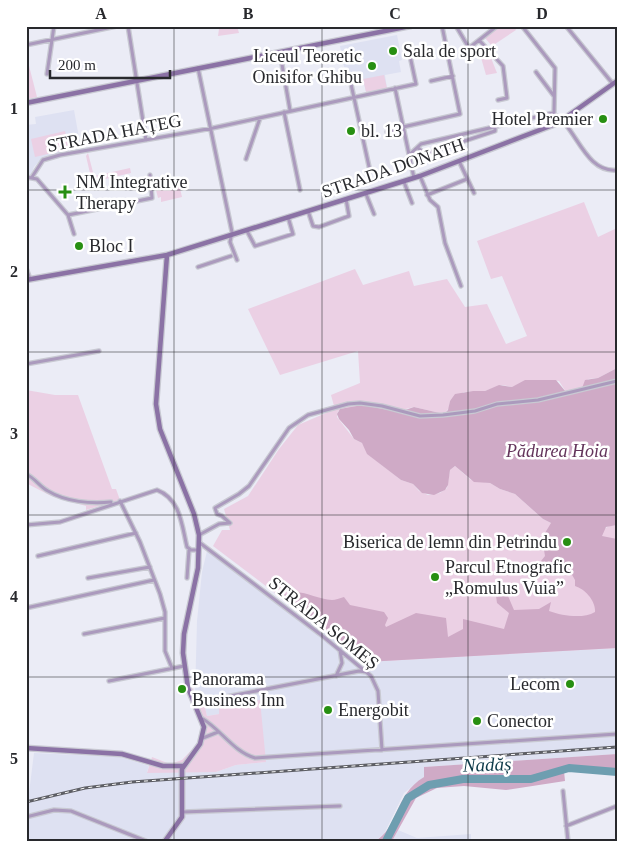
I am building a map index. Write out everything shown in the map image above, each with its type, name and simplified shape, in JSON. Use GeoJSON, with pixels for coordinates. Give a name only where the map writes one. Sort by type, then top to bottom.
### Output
{"type":"FeatureCollection","features":[{"type":"Feature","properties":{"kind":"main road"},"geometry":{"type":"LineString","coordinates":[[26,103],[410,26]]}},
{"type":"Feature","properties":{"kind":"main road","name":"STRADA DONATH"},"geometry":{"type":"LineString","coordinates":[[28,280],[167,255],[404,182],[562,120],[615,83]]}},
{"type":"Feature","properties":{"kind":"main road"},"geometry":{"type":"LineString","coordinates":[[165,841],[181,820],[183,812],[181,774],[183,766],[203,738],[202,719],[188,688],[184,666],[184,634],[200,550],[199,535],[194,514],[163,440],[156,409],[167,255]]}},
{"type":"Feature","properties":{"kind":"main road"},"geometry":{"type":"LineString","coordinates":[[26,748],[122,754],[163,766],[183,766]]}},
{"type":"Feature","properties":{"kind":"street"},"geometry":{"type":"LineString","coordinates":[[46,74],[54,26]]}},
{"type":"Feature","properties":{"kind":"street"},"geometry":{"type":"LineString","coordinates":[[26,45],[117,26]]}},
{"type":"Feature","properties":{"kind":"street"},"geometry":{"type":"LineString","coordinates":[[128,26],[146,140]]}},
{"type":"Feature","properties":{"kind":"street"},"geometry":{"type":"LineString","coordinates":[[387,132],[460,114],[442,26]]}},
{"type":"Feature","properties":{"kind":"street"},"geometry":{"type":"LineString","coordinates":[[456,26],[469,48],[497,26]]}},
{"type":"Feature","properties":{"kind":"street"},"geometry":{"type":"LineString","coordinates":[[522,26],[555,68],[553,113]]}},
{"type":"Feature","properties":{"kind":"street"},"geometry":{"type":"LineString","coordinates":[[566,26],[615,83]]}},
{"type":"Feature","properties":{"kind":"street"},"geometry":{"type":"LineString","coordinates":[[479,40],[503,66],[507,98],[498,100]]}},
{"type":"Feature","properties":{"kind":"street"},"geometry":{"type":"LineString","coordinates":[[280,53],[290,110]]}},
{"type":"Feature","properties":{"kind":"street","name":"STRADA HAȚEG"},"geometry":{"type":"LineString","coordinates":[[32,177],[39,163],[48,158],[90,148],[146,140],[260,118],[416,84],[410,56]]}},
{"type":"Feature","properties":{"kind":"street"},"geometry":{"type":"LineString","coordinates":[[198,68],[232,235],[230,242],[237,260]]}},
{"type":"Feature","properties":{"kind":"street"},"geometry":{"type":"LineString","coordinates":[[536,72],[554,96]]}},
{"type":"Feature","properties":{"kind":"street"},"geometry":{"type":"LineString","coordinates":[[432,81],[453,76]]}},
{"type":"Feature","properties":{"kind":"street"},"geometry":{"type":"LineString","coordinates":[[352,84],[370,171]]}},
{"type":"Feature","properties":{"kind":"street"},"geometry":{"type":"LineString","coordinates":[[396,88],[414,178]]}},
{"type":"Feature","properties":{"kind":"street"},"geometry":{"type":"LineString","coordinates":[[284,112],[300,190]]}},
{"type":"Feature","properties":{"kind":"street"},"geometry":{"type":"LineString","coordinates":[[553,113],[562,120],[598,166],[604,170],[617,170]]}},
{"type":"Feature","properties":{"kind":"street"},"geometry":{"type":"LineString","coordinates":[[409,154],[421,144],[553,113]]}},
{"type":"Feature","properties":{"kind":"street"},"geometry":{"type":"LineString","coordinates":[[246,159],[260,118]]}},
{"type":"Feature","properties":{"kind":"street"},"geometry":{"type":"LineString","coordinates":[[418,148],[425,154],[494,131],[495,126]]}},
{"type":"Feature","properties":{"kind":"street"},"geometry":{"type":"LineString","coordinates":[[459,162],[474,193]]}},
{"type":"Feature","properties":{"kind":"street"},"geometry":{"type":"LineString","coordinates":[[68,215],[150,198],[153,195],[150,175]]}},
{"type":"Feature","properties":{"kind":"street"},"geometry":{"type":"LineString","coordinates":[[420,176],[430,200],[438,207],[445,243],[461,286]]}},
{"type":"Feature","properties":{"kind":"street"},"geometry":{"type":"LineString","coordinates":[[26,177],[39,180],[68,215],[74,234]]}},
{"type":"Feature","properties":{"kind":"street"},"geometry":{"type":"LineString","coordinates":[[428,195],[467,179]]}},
{"type":"Feature","properties":{"kind":"street"},"geometry":{"type":"LineString","coordinates":[[404,182],[412,203]]}},
{"type":"Feature","properties":{"kind":"street"},"geometry":{"type":"LineString","coordinates":[[366,194],[374,214]]}},
{"type":"Feature","properties":{"kind":"street"},"geometry":{"type":"LineString","coordinates":[[308,211],[313,226],[319,227],[349,216],[346,199]]}},
{"type":"Feature","properties":{"kind":"street"},"geometry":{"type":"LineString","coordinates":[[247,231],[255,246],[294,234],[288,217]]}},
{"type":"Feature","properties":{"kind":"street"},"geometry":{"type":"LineString","coordinates":[[198,267],[231,256]]}},
{"type":"Feature","properties":{"kind":"street"},"geometry":{"type":"LineString","coordinates":[[26,268],[28,280]]}},
{"type":"Feature","properties":{"kind":"street"},"geometry":{"type":"LineString","coordinates":[[26,364],[99,351]]}},
{"type":"Feature","properties":{"kind":"street"},"geometry":{"type":"LineString","coordinates":[[199,535],[219,524],[230,523],[222,516],[216,514],[215,508],[249,486],[290,428],[308,414],[348,404],[360,403],[382,406],[420,416],[442,415],[475,411],[498,404],[538,400],[617,381]]}},
{"type":"Feature","properties":{"kind":"street"},"geometry":{"type":"LineString","coordinates":[[26,474],[50,492],[59,496],[88,503],[119,502]]}},
{"type":"Feature","properties":{"kind":"street"},"geometry":{"type":"LineString","coordinates":[[26,525],[53,523],[155,490],[165,494],[172,501],[182,521],[186,543],[190,550],[187,578]]}},
{"type":"Feature","properties":{"kind":"street"},"geometry":{"type":"LineString","coordinates":[[119,502],[136,533],[150,566],[165,618],[165,651],[172,668]]}},
{"type":"Feature","properties":{"kind":"street"},"geometry":{"type":"LineString","coordinates":[[38,556],[136,533]]}},
{"type":"Feature","properties":{"kind":"street","name":"STRADA SOMEȘ"},"geometry":{"type":"LineString","coordinates":[[200,543],[369,674],[378,691],[382,750]]}},
{"type":"Feature","properties":{"kind":"street"},"geometry":{"type":"LineString","coordinates":[[190,550],[200,550]]}},
{"type":"Feature","properties":{"kind":"street"},"geometry":{"type":"LineString","coordinates":[[88,578],[150,566]]}},
{"type":"Feature","properties":{"kind":"street"},"geometry":{"type":"LineString","coordinates":[[26,608],[154,580]]}},
{"type":"Feature","properties":{"kind":"street"},"geometry":{"type":"LineString","coordinates":[[84,634],[165,618]]}},
{"type":"Feature","properties":{"kind":"street"},"geometry":{"type":"LineString","coordinates":[[336,676],[342,663],[339,649]]}},
{"type":"Feature","properties":{"kind":"street"},"geometry":{"type":"LineString","coordinates":[[109,681],[184,666]]}},
{"type":"Feature","properties":{"kind":"street"},"geometry":{"type":"LineString","coordinates":[[194,703],[359,671],[369,674]]}},
{"type":"Feature","properties":{"kind":"street"},"geometry":{"type":"LineString","coordinates":[[202,719],[224,735],[240,751],[255,758],[617,734]]}},
{"type":"Feature","properties":{"kind":"street"},"geometry":{"type":"LineString","coordinates":[[203,738],[219,732]]}},
{"type":"Feature","properties":{"kind":"street"},"geometry":{"type":"LineString","coordinates":[[563,790],[568,841]]}},
{"type":"Feature","properties":{"kind":"street"},"geometry":{"type":"LineString","coordinates":[[183,812],[340,806]]}},
{"type":"Feature","properties":{"kind":"street"},"geometry":{"type":"LineString","coordinates":[[566,826],[617,806]]}},
{"type":"Feature","properties":{"kind":"street"},"geometry":{"type":"LineString","coordinates":[[26,817],[54,810],[71,811],[146,841]]}},
{"type":"Feature","properties":{"kind":"shaded area"},"geometry":{"type":"Polygon","coordinates":[[[237,26],[239,33],[218,36],[219,29],[237,26]]]}},
{"type":"Feature","properties":{"kind":"shaded area"},"geometry":{"type":"Polygon","coordinates":[[[501,26],[514,26],[516,30],[492,46],[485,38],[501,26]]]}},
{"type":"Feature","properties":{"kind":"shaded area","name":"Liceul Teoretic Onisifor Ghibu"},"geometry":{"type":"Polygon","coordinates":[[[397,35],[402,60],[399,61],[401,72],[385,75],[387,88],[366,92],[363,79],[347,82],[340,46],[397,35]]]}},
{"type":"Feature","properties":{"kind":"shaded area"},"geometry":{"type":"Polygon","coordinates":[[[489,53],[497,73],[486,75],[480,54],[489,53]]]}},
{"type":"Feature","properties":{"kind":"shaded area"},"geometry":{"type":"Polygon","coordinates":[[[26,54],[37,97],[27,99],[26,97],[26,54]]]}},
{"type":"Feature","properties":{"kind":"shaded area"},"geometry":{"type":"Polygon","coordinates":[[[384,75],[387,88],[366,92],[363,79],[384,75]]]}},
{"type":"Feature","properties":{"kind":"shaded area"},"geometry":{"type":"Polygon","coordinates":[[[74,110],[81,149],[42,158],[34,167],[31,175],[26,176],[26,125],[36,124],[35,117],[74,110]]]}},
{"type":"Feature","properties":{"kind":"shaded area"},"geometry":{"type":"Polygon","coordinates":[[[65,131],[69,149],[35,157],[31,139],[65,131]]]}},
{"type":"Feature","properties":{"kind":"shaded area"},"geometry":{"type":"Polygon","coordinates":[[[88,153],[94,176],[130,168],[131,173],[92,182],[86,156],[88,153]]]}},
{"type":"Feature","properties":{"kind":"shaded area"},"geometry":{"type":"Polygon","coordinates":[[[178,180],[182,197],[161,202],[161,197],[158,198],[155,186],[178,180]]]}},
{"type":"Feature","properties":{"kind":"shaded area"},"geometry":{"type":"Polygon","coordinates":[[[584,202],[598,237],[617,228],[617,368],[598,378],[588,379],[577,392],[566,392],[559,381],[550,380],[512,387],[502,385],[485,391],[464,392],[450,401],[449,408],[444,414],[414,407],[393,412],[359,406],[338,411],[337,417],[354,439],[362,443],[369,455],[401,480],[413,484],[419,491],[428,495],[440,493],[447,488],[450,470],[455,466],[471,480],[490,483],[515,494],[543,519],[551,523],[604,529],[617,525],[617,648],[366,662],[213,546],[222,530],[230,530],[224,509],[248,496],[279,449],[298,425],[326,413],[334,406],[331,395],[360,383],[358,351],[280,375],[248,309],[355,269],[363,285],[409,271],[414,286],[447,279],[465,307],[487,304],[506,344],[527,336],[502,276],[491,279],[477,241],[584,202]]]}},
{"type":"Feature","properties":{"kind":"shaded area"},"geometry":{"type":"Polygon","coordinates":[[[26,390],[55,395],[78,395],[112,489],[116,489],[120,500],[86,510],[86,506],[51,496],[26,483],[26,390]]]}},
{"type":"Feature","properties":{"kind":"shaded area"},"geometry":{"type":"Polygon","coordinates":[[[207,551],[366,662],[617,648],[617,754],[424,767],[424,777],[404,793],[384,834],[375,841],[26,841],[26,794],[29,793],[34,753],[120,757],[149,766],[147,772],[216,772],[236,765],[266,762],[219,707],[219,714],[207,716],[202,694],[195,695],[197,621],[202,572],[207,551]]]}},
{"type":"Feature","properties":{"kind":"shaded area"},"geometry":{"type":"Polygon","coordinates":[[[193,688],[195,695],[202,694],[207,716],[219,714],[219,707],[260,700],[266,762],[236,765],[216,772],[147,773],[152,757],[170,764],[182,760],[199,742],[202,727],[186,691],[193,688]]]}},
{"type":"Feature","properties":{"kind":"shaded area"},"geometry":{"type":"Polygon","coordinates":[[[398,830],[417,838],[471,834],[471,841],[392,841],[398,830]]]}},
{"type":"Feature","properties":{"kind":"green space","name":"Pădurea Hoia"},"geometry":{"type":"Polygon","coordinates":[[[617,368],[617,525],[606,527],[602,536],[617,539],[617,648],[366,662],[281,597],[293,592],[299,592],[332,600],[344,597],[350,605],[384,612],[388,618],[386,627],[416,613],[446,618],[448,637],[463,629],[463,619],[504,629],[509,613],[497,603],[496,596],[504,594],[508,596],[514,610],[539,609],[551,602],[549,611],[560,614],[585,616],[595,612],[592,600],[586,593],[575,586],[575,580],[571,573],[543,566],[541,561],[545,556],[542,538],[551,523],[543,519],[515,494],[490,483],[474,482],[455,466],[450,470],[448,485],[445,490],[434,495],[422,493],[413,484],[401,480],[367,454],[362,443],[354,439],[337,414],[340,409],[362,405],[399,412],[414,407],[444,414],[448,410],[450,401],[455,394],[485,391],[499,385],[512,387],[525,380],[556,380],[566,392],[581,391],[585,380],[598,378],[617,368]]]}},
{"type":"Feature","properties":{"kind":"green space"},"geometry":{"type":"Polygon","coordinates":[[[617,754],[617,775],[564,771],[565,781],[506,790],[464,786],[437,788],[416,798],[392,841],[375,841],[388,828],[407,793],[414,784],[424,777],[424,767],[617,754]]]}},
{"type":"Feature","properties":{"kind":"waterway","name":"Nadăș"},"geometry":{"type":"LineString","coordinates":[[386,841],[408,798],[429,785],[463,779],[531,779],[569,768],[617,772]]}},
{"type":"Feature","properties":{"kind":"railway"},"geometry":{"type":"LineString","coordinates":[[26,802],[85,788],[132,782],[617,747]]}},
{"type":"Feature","properties":{"kind":"place","name":"Sala de sport"},"geometry":{"type":"Point","coordinates":[393,51]}},
{"type":"Feature","properties":{"kind":"place","name":"Liceul Teoretic Onisifor Ghibu"},"geometry":{"type":"Point","coordinates":[372,66]}},
{"type":"Feature","properties":{"kind":"place","name":"Hotel Premier"},"geometry":{"type":"Point","coordinates":[603,119]}},
{"type":"Feature","properties":{"kind":"place","name":"bl. 13"},"geometry":{"type":"Point","coordinates":[351,131]}},
{"type":"Feature","properties":{"kind":"place","name":"NM Integrative Therapy"},"geometry":{"type":"Point","coordinates":[65,192]}},
{"type":"Feature","properties":{"kind":"place","name":"Bloc I"},"geometry":{"type":"Point","coordinates":[79,246]}},
{"type":"Feature","properties":{"kind":"place","name":"Biserica de lemn din Petrindu"},"geometry":{"type":"Point","coordinates":[567,542]}},
{"type":"Feature","properties":{"kind":"place","name":"Parcul Etnografic „Romulus Vuia”"},"geometry":{"type":"Point","coordinates":[435,577]}},
{"type":"Feature","properties":{"kind":"place","name":"Lecom"},"geometry":{"type":"Point","coordinates":[570,684]}},
{"type":"Feature","properties":{"kind":"place","name":"Panorama Business Inn"},"geometry":{"type":"Point","coordinates":[182,689]}},
{"type":"Feature","properties":{"kind":"place","name":"Energobit"},"geometry":{"type":"Point","coordinates":[328,710]}},
{"type":"Feature","properties":{"kind":"place","name":"Conector"},"geometry":{"type":"Point","coordinates":[477,721]}}]}
